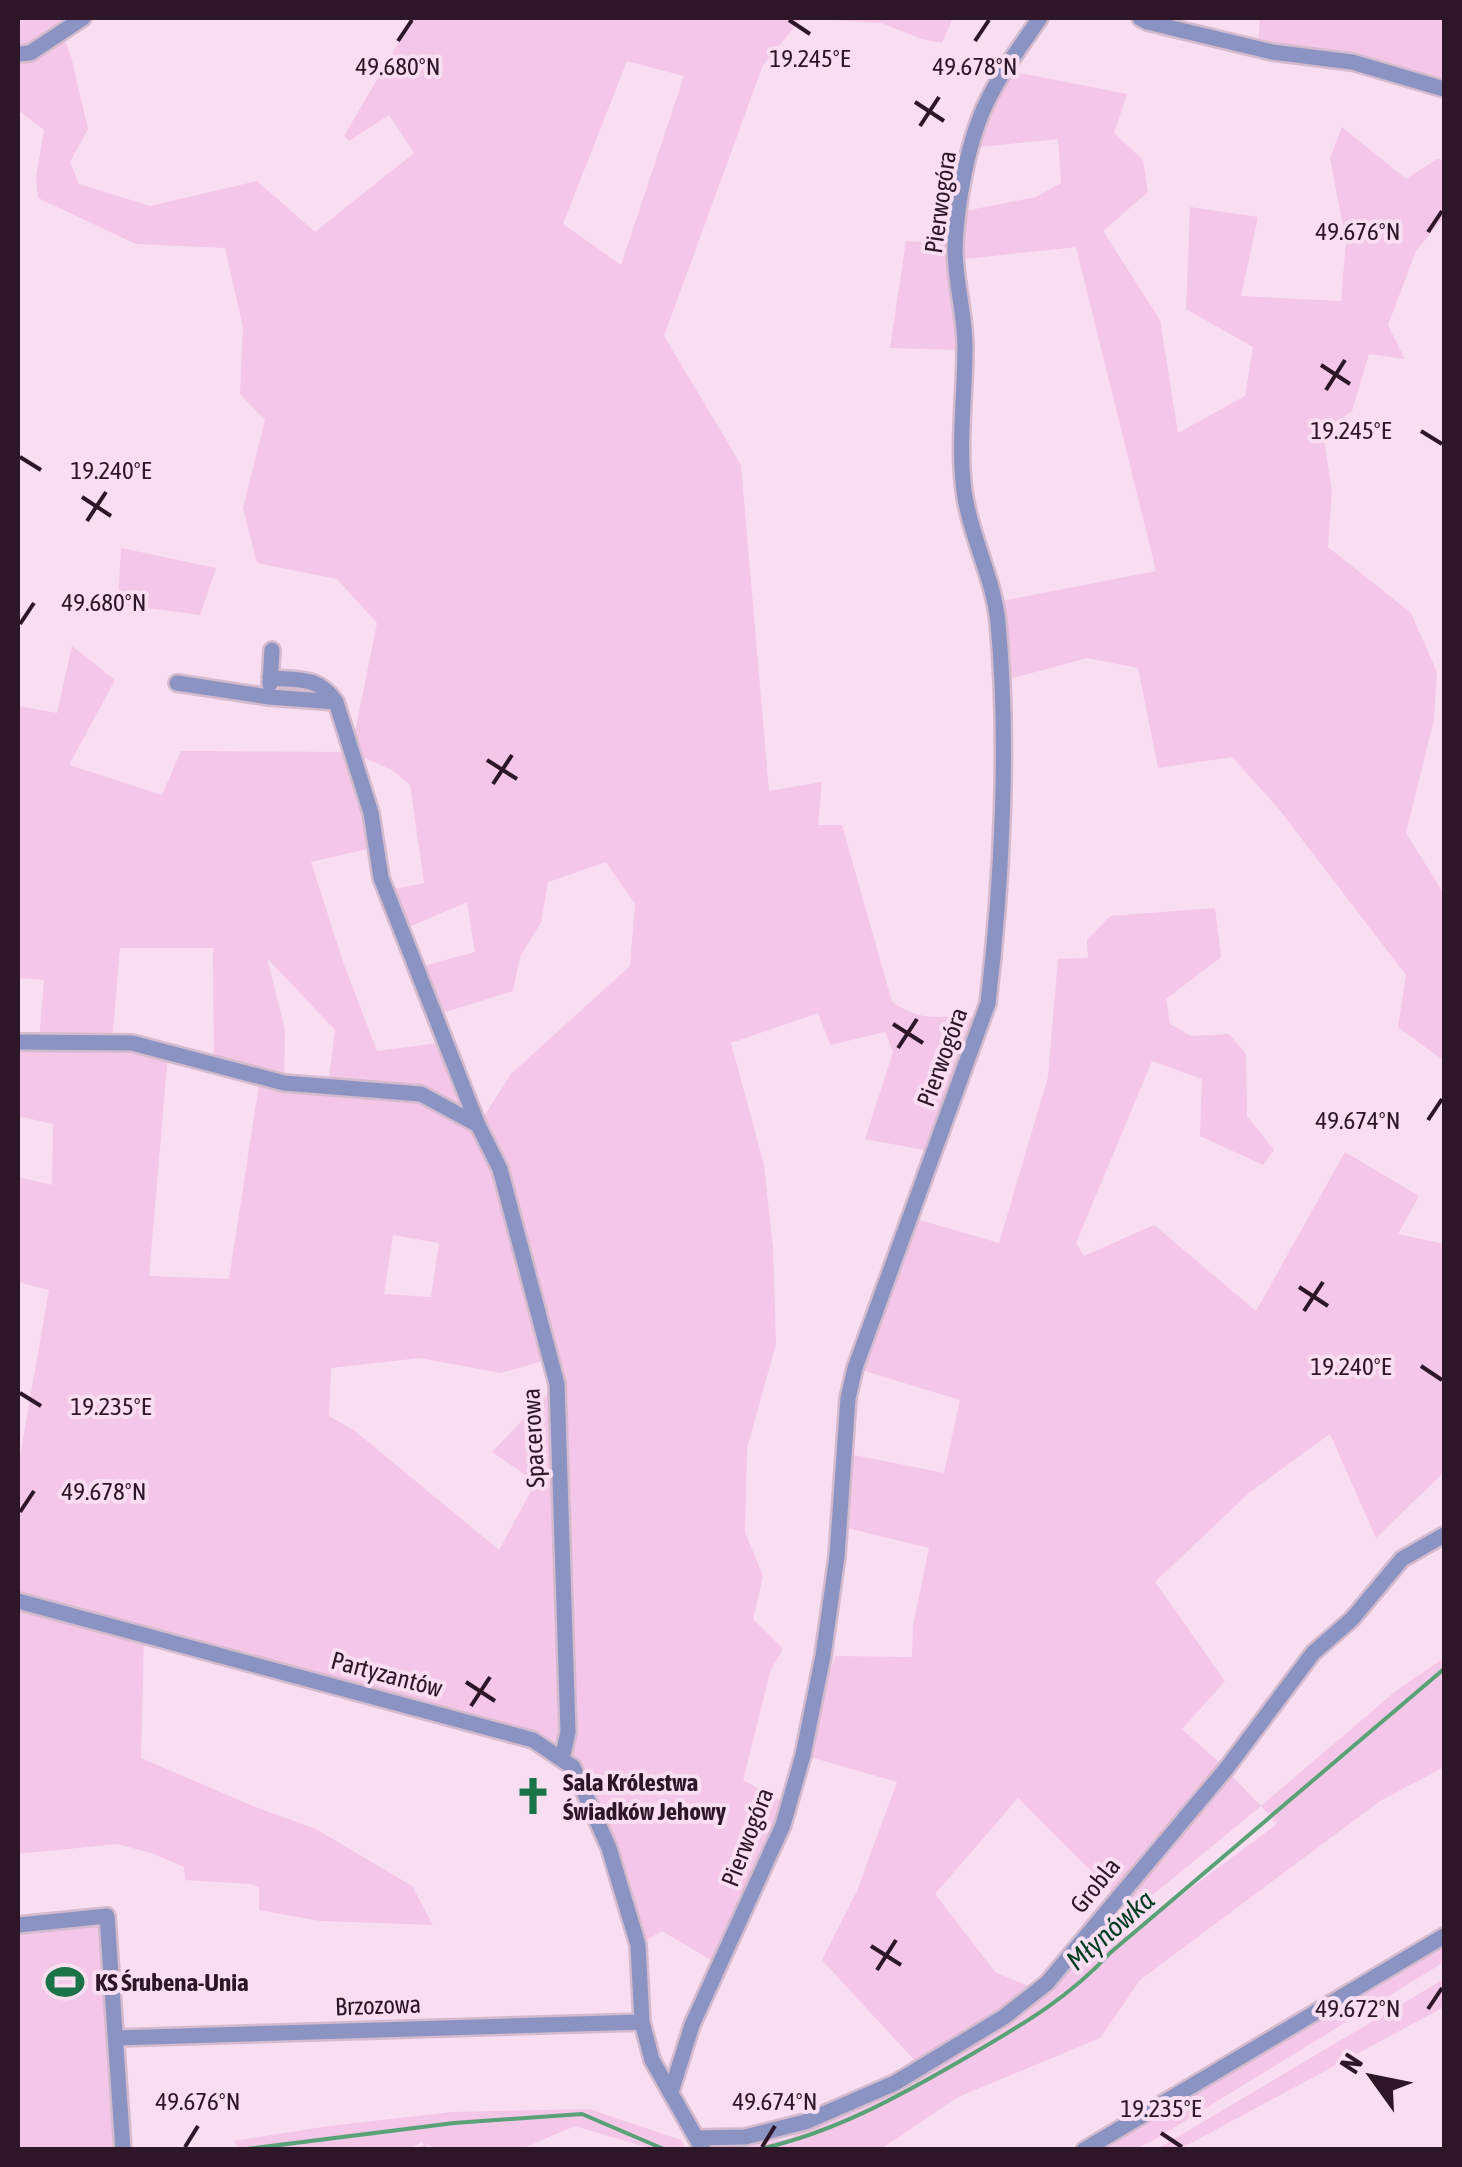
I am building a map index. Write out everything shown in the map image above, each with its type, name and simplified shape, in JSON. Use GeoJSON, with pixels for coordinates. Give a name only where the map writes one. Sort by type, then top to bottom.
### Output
{"type":"FeatureCollection","features":[{"type":"Feature","properties":{"kind":"street"},"geometry":{"type":"LineString","coordinates":[[18,54],[30,54],[83,18]]}},
{"type":"Feature","properties":{"kind":"street","name":"Pierwogóra"},"geometry":{"type":"LineString","coordinates":[[670,2092],[692,2024],[783,1826],[803,1755],[838,1556],[852,1383],[988,1002],[1000,818],[1002,682],[998,618],[974,540],[964,489],[965,341],[955,245],[962,185],[983,110],[1004,70],[1040,18]]}},
{"type":"Feature","properties":{"kind":"street"},"geometry":{"type":"LineString","coordinates":[[1140,18],[1272,52],[1352,62],[1444,89]]}},
{"type":"Feature","properties":{"kind":"street"},"geometry":{"type":"LineString","coordinates":[[269,698],[272,650]]}},
{"type":"Feature","properties":{"kind":"street"},"geometry":{"type":"LineString","coordinates":[[270,678],[308,680],[326,687],[336,702]]}},
{"type":"Feature","properties":{"kind":"street"},"geometry":{"type":"LineString","coordinates":[[178,683],[269,698],[336,702]]}},
{"type":"Feature","properties":{"kind":"street","name":"Spacerowa"},"geometry":{"type":"LineString","coordinates":[[336,702],[371,814],[381,878],[478,1125],[500,1169],[557,1384],[568,1732],[562,1760]]}},
{"type":"Feature","properties":{"kind":"street"},"geometry":{"type":"LineString","coordinates":[[18,1042],[132,1043],[284,1083],[420,1094],[478,1125]]}},
{"type":"Feature","properties":{"kind":"street","name":"Grobla"},"geometry":{"type":"LineString","coordinates":[[700,2144],[790,2126],[895,2083],[1004,2017],[1047,1983],[1226,1769],[1314,1653],[1352,1619],[1402,1559],[1444,1535]]}},
{"type":"Feature","properties":{"kind":"street","name":"Partyzantów"},"geometry":{"type":"LineString","coordinates":[[18,1601],[528,1738],[573,1767],[609,1848],[638,1945],[642,2022],[652,2060],[700,2144]]}},
{"type":"Feature","properties":{"kind":"street"},"geometry":{"type":"LineString","coordinates":[[18,1925],[107,1916],[124,2150]]}},
{"type":"Feature","properties":{"kind":"street"},"geometry":{"type":"LineString","coordinates":[[1084,2150],[1444,1936]]}},
{"type":"Feature","properties":{"kind":"street","name":"Brzozowa"},"geometry":{"type":"LineString","coordinates":[[116,2038],[642,2022]]}},
{"type":"Feature","properties":{"kind":"shaded area"},"geometry":{"type":"Polygon","coordinates":[[[18,18],[83,18],[62,33],[88,129],[70,162],[79,184],[150,206],[257,181],[315,232],[414,153],[389,115],[349,141],[344,136],[413,18],[802,18],[763,65],[664,336],[741,465],[769,791],[822,782],[818,825],[842,825],[892,1002],[925,1016],[977,1019],[935,1152],[865,1139],[893,1052],[885,1032],[830,1045],[818,1013],[731,1043],[764,1165],[773,1248],[776,1344],[747,1448],[745,1532],[763,1576],[753,1619],[783,1649],[771,1669],[743,1780],[788,1805],[721,1966],[662,1931],[638,1945],[573,1767],[534,1740],[144,1636],[141,1758],[316,1829],[412,1886],[433,1925],[321,1921],[259,1910],[259,1887],[185,1880],[184,1867],[118,1844],[18,1854],[18,1468],[49,1290],[18,1282],[18,1177],[52,1185],[53,1124],[18,1116],[18,1042],[39,1042],[44,980],[18,978],[18,706],[57,713],[72,646],[115,680],[69,765],[162,795],[181,751],[351,752],[377,623],[337,579],[257,563],[243,508],[265,420],[240,394],[243,327],[225,248],[136,244],[38,198],[36,177],[44,130],[18,110],[18,18]],[[627,61],[563,224],[621,265],[684,76],[627,61]],[[353,753],[376,847],[311,862],[377,1051],[446,1042],[479,1124],[511,1074],[630,966],[635,904],[606,862],[548,882],[541,922],[520,957],[513,991],[435,1015],[416,968],[475,952],[467,902],[402,930],[386,891],[424,883],[410,785],[392,770],[353,753]],[[120,948],[112,1042],[168,1054],[149,1276],[229,1279],[260,1078],[214,1066],[213,948],[120,948]],[[267,958],[285,1030],[284,1082],[328,1086],[335,1030],[267,958]],[[393,1235],[384,1294],[431,1297],[439,1243],[393,1235]],[[420,1358],[331,1368],[329,1416],[355,1431],[499,1550],[536,1482],[492,1452],[557,1384],[550,1359],[501,1373],[420,1358]]]}},
{"type":"Feature","properties":{"kind":"shaded area"},"geometry":{"type":"Polygon","coordinates":[[[802,18],[953,18],[942,43],[881,23],[802,18]]]}},
{"type":"Feature","properties":{"kind":"shaded area"},"geometry":{"type":"Polygon","coordinates":[[[1260,18],[1444,18],[1444,89],[1258,45],[1260,18]]]}},
{"type":"Feature","properties":{"kind":"shaded area"},"geometry":{"type":"Polygon","coordinates":[[[1010,71],[1127,94],[1114,133],[1143,160],[1148,192],[1103,231],[1160,320],[1178,433],[1245,396],[1253,347],[1186,309],[1190,207],[1258,217],[1241,296],[1341,301],[1346,242],[1330,158],[1342,127],[1406,179],[1437,159],[1444,160],[1444,217],[1416,251],[1388,325],[1405,359],[1369,354],[1352,411],[1323,432],[1332,492],[1328,547],[1411,613],[1437,672],[1434,719],[1406,833],[1444,894],[1444,1061],[1398,1027],[1406,975],[1278,808],[1232,757],[1158,768],[1138,668],[1087,658],[1006,680],[997,602],[1156,571],[1076,247],[965,259],[965,211],[1036,197],[1061,183],[1058,139],[980,147],[993,104],[1010,71]]]}},
{"type":"Feature","properties":{"kind":"shaded area"},"geometry":{"type":"Polygon","coordinates":[[[906,241],[948,244],[959,350],[890,348],[906,241]]]}},
{"type":"Feature","properties":{"kind":"shaded area"},"geometry":{"type":"Polygon","coordinates":[[[121,548],[216,568],[200,615],[118,604],[121,548]]]}},
{"type":"Feature","properties":{"kind":"shaded area"},"geometry":{"type":"Polygon","coordinates":[[[1215,908],[1221,957],[1166,999],[1170,1024],[1191,1036],[1229,1034],[1246,1054],[1247,1116],[1274,1150],[1263,1165],[1200,1136],[1202,1079],[1152,1061],[1076,1243],[1084,1256],[1154,1225],[1256,1311],[1345,1152],[1419,1196],[1398,1234],[1444,1244],[1444,1472],[1376,1538],[1330,1434],[1250,1492],[1155,1582],[1225,1681],[1182,1729],[1226,1769],[1117,1897],[1018,1798],[935,1894],[996,1973],[1031,1987],[917,2063],[822,1960],[857,1891],[897,1782],[803,1755],[835,1656],[912,1657],[913,1626],[929,1548],[839,1526],[844,1453],[944,1473],[960,1400],[855,1368],[916,1219],[999,1243],[1048,1077],[1058,959],[1088,958],[1087,940],[1110,916],[1215,908]]]}},
{"type":"Feature","properties":{"kind":"shaded area"},"geometry":{"type":"Polygon","coordinates":[[[1444,1658],[1444,1767],[1380,1801],[1140,1980],[1100,2038],[958,2097],[881,2149],[718,2150],[716,2144],[784,2140],[891,2092],[1001,2024],[1227,1771],[1261,1806],[1397,1690],[1444,1658]],[[1261,1806],[1115,1926],[1128,1935],[1277,1824],[1261,1806]]]}},
{"type":"Feature","properties":{"kind":"shaded area","name":"KS Śrubena-Unia"},"geometry":{"type":"Polygon","coordinates":[[[107,1916],[123,2149],[18,2149],[18,1925],[107,1916]]]}},
{"type":"Feature","properties":{"kind":"shaded area"},"geometry":{"type":"Polygon","coordinates":[[[1444,1942],[1444,1962],[1154,2140],[1135,2149],[1099,2150],[1444,1942]]]}},
{"type":"Feature","properties":{"kind":"shaded area"},"geometry":{"type":"Polygon","coordinates":[[[1444,1979],[1444,2007],[1180,2149],[1157,2149],[1444,1979]]]}},
{"type":"Feature","properties":{"kind":"shaded area"},"geometry":{"type":"Polygon","coordinates":[[[589,2109],[681,2140],[686,2149],[652,2149],[575,2126],[521,2149],[438,2149],[426,2144],[428,2149],[416,2149],[424,2145],[422,2142],[408,2150],[239,2150],[234,2141],[452,2112],[589,2109]]]}},
{"type":"Feature","properties":{"kind":"waterway","name":"Młynówka"},"geometry":{"type":"LineString","coordinates":[[755,2150],[811,2134],[865,2112],[942,2072],[1043,2010],[1444,1669]]}},
{"type":"Feature","properties":{"kind":"waterway","name":"Młynówka"},"geometry":{"type":"LineString","coordinates":[[239,2150],[454,2123],[582,2114],[666,2150]]}},
{"type":"Feature","properties":{"kind":"place","name":"Sala Królestwa Świadków Jehowy"},"geometry":{"type":"Point","coordinates":[533,1796]}},
{"type":"Feature","properties":{"kind":"place","name":"KS Śrubena-Unia"},"geometry":{"type":"Point","coordinates":[65,1982]}}]}
